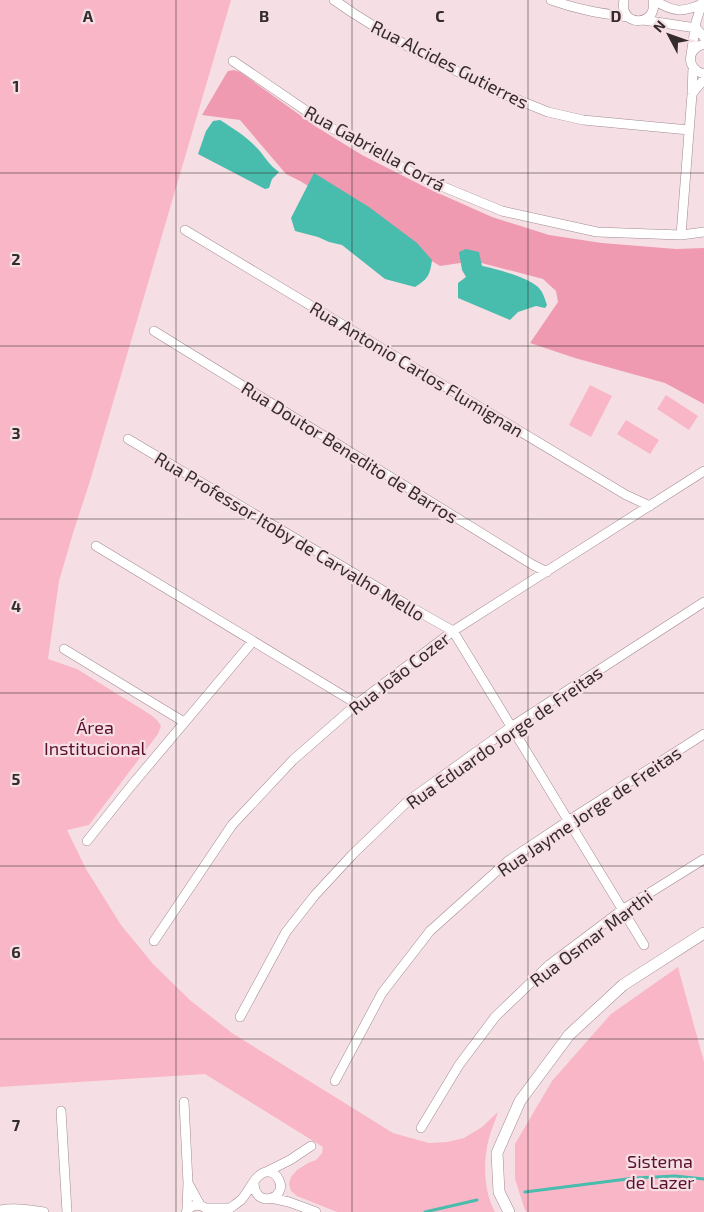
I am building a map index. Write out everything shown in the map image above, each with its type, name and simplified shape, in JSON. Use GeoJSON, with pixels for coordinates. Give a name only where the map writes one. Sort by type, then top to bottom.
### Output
{"type":"FeatureCollection","features":[{"type":"Feature","properties":{"kind":"street","name":"Rua Alcides Gutierres"},"geometry":{"type":"LineString","coordinates":[[334,0],[392,38],[424,55],[501,93],[548,112],[583,120],[689,130]]}},
{"type":"Feature","properties":{"kind":"street"},"geometry":{"type":"LineString","coordinates":[[551,0],[572,8],[628,17],[632,20],[696,28],[704,37]]}},
{"type":"Feature","properties":{"kind":"street"},"geometry":{"type":"LineString","coordinates":[[624,0],[623,7],[628,17]]}},
{"type":"Feature","properties":{"kind":"street"},"geometry":{"type":"LineString","coordinates":[[643,20],[652,14],[654,0]]}},
{"type":"Feature","properties":{"kind":"street"},"geometry":{"type":"LineString","coordinates":[[654,0],[674,9],[688,10],[702,2]]}},
{"type":"Feature","properties":{"kind":"street"},"geometry":{"type":"LineString","coordinates":[[680,235],[692,94],[692,67],[690,61],[696,22],[702,2]]}},
{"type":"Feature","properties":{"kind":"street"},"geometry":{"type":"LineString","coordinates":[[691,55],[694,50],[704,44]]}},
{"type":"Feature","properties":{"kind":"street","name":"Rua Gabriella Corrá"},"geometry":{"type":"LineString","coordinates":[[233,61],[330,127],[422,178],[502,211],[598,232],[680,235],[704,232]]}},
{"type":"Feature","properties":{"kind":"street"},"geometry":{"type":"LineString","coordinates":[[692,67],[704,74]]}},
{"type":"Feature","properties":{"kind":"street"},"geometry":{"type":"LineString","coordinates":[[692,94],[704,79]]}},
{"type":"Feature","properties":{"kind":"street","name":"Rua Antonio Carlos Flumignan"},"geometry":{"type":"LineString","coordinates":[[185,230],[626,495],[650,506]]}},
{"type":"Feature","properties":{"kind":"street","name":"Rua Doutor Benedito de Barros"},"geometry":{"type":"LineString","coordinates":[[154,331],[547,572]]}},
{"type":"Feature","properties":{"kind":"street","name":"Rua Professor Itoby de Carvalho Mello"},"geometry":{"type":"LineString","coordinates":[[128,440],[453,631]]}},
{"type":"Feature","properties":{"kind":"street","name":"Rua João Cozer"},"geometry":{"type":"LineString","coordinates":[[154,941],[232,825],[293,760],[357,704],[453,631],[704,471]]}},
{"type":"Feature","properties":{"kind":"street"},"geometry":{"type":"LineString","coordinates":[[96,546],[357,704]]}},
{"type":"Feature","properties":{"kind":"street","name":"Rua Eduardo Jorge de Freitas"},"geometry":{"type":"LineString","coordinates":[[240,1017],[286,932],[315,895],[353,854],[408,802],[511,727],[704,602]]}},
{"type":"Feature","properties":{"kind":"street"},"geometry":{"type":"LineString","coordinates":[[453,631],[644,945]]}},
{"type":"Feature","properties":{"kind":"street"},"geometry":{"type":"LineString","coordinates":[[87,842],[131,786],[253,641]]}},
{"type":"Feature","properties":{"kind":"street"},"geometry":{"type":"LineString","coordinates":[[64,649],[184,722]]}},
{"type":"Feature","properties":{"kind":"street","name":"Rua Jayme Jorge de Freitas"},"geometry":{"type":"LineString","coordinates":[[335,1081],[382,993],[430,931],[508,861],[704,734]]}},
{"type":"Feature","properties":{"kind":"street","name":"Rua Osmar Marthi"},"geometry":{"type":"LineString","coordinates":[[421,1128],[459,1065],[495,1016],[549,965],[622,910],[704,859]]}},
{"type":"Feature","properties":{"kind":"street"},"geometry":{"type":"LineString","coordinates":[[509,1212],[499,1192],[497,1152],[520,1101],[569,1035],[623,985],[704,932]]}},
{"type":"Feature","properties":{"kind":"street"},"geometry":{"type":"LineString","coordinates":[[184,1102],[188,1182],[187,1211]]}},
{"type":"Feature","properties":{"kind":"street"},"geometry":{"type":"LineString","coordinates":[[61,1112],[67,1212]]}},
{"type":"Feature","properties":{"kind":"street"},"geometry":{"type":"LineString","coordinates":[[187,1211],[193,1205],[228,1210],[240,1200],[254,1183],[257,1176],[290,1160],[311,1146]]}},
{"type":"Feature","properties":{"kind":"street"},"geometry":{"type":"LineString","coordinates":[[271,1198],[277,1194],[290,1160]]}},
{"type":"Feature","properties":{"kind":"street"},"geometry":{"type":"LineString","coordinates":[[266,1172],[276,1175],[289,1202]]}},
{"type":"Feature","properties":{"kind":"street"},"geometry":{"type":"LineString","coordinates":[[188,1182],[205,1208]]}},
{"type":"Feature","properties":{"kind":"street"},"geometry":{"type":"LineString","coordinates":[[254,1183],[254,1190],[258,1196],[264,1199],[271,1198],[289,1202],[316,1212]]}},
{"type":"Feature","properties":{"kind":"street"},"geometry":{"type":"LineString","coordinates":[[240,1200],[258,1196]]}},
{"type":"Feature","properties":{"kind":"street"},"geometry":{"type":"LineString","coordinates":[[0,1210],[23,1209],[44,1212]]}},
{"type":"Feature","properties":{"kind":"green space","name":"Área Institucional"},"geometry":{"type":"Polygon","coordinates":[[[0,0],[231,0],[59,581],[48,659],[77,669],[151,715],[161,726],[158,734],[89,825],[67,830],[86,869],[121,925],[153,964],[191,1001],[232,1033],[393,1133],[429,1143],[447,1142],[464,1138],[482,1127],[498,1112],[490,1134],[485,1159],[487,1187],[495,1212],[337,1212],[297,1196],[291,1191],[289,1184],[291,1177],[297,1170],[316,1160],[322,1153],[323,1147],[205,1074],[0,1087],[0,0]]]}},
{"type":"Feature","properties":{"kind":"green space"},"geometry":{"type":"Polygon","coordinates":[[[590,385],[612,396],[591,437],[569,425],[590,385]]]}},
{"type":"Feature","properties":{"kind":"green space"},"geometry":{"type":"Polygon","coordinates":[[[666,395],[698,416],[689,430],[657,409],[666,395]]]}},
{"type":"Feature","properties":{"kind":"green space"},"geometry":{"type":"Polygon","coordinates":[[[626,420],[659,440],[650,454],[617,434],[626,420]]]}},
{"type":"Feature","properties":{"kind":"green space","name":"Sistema de Lazer"},"geometry":{"type":"Polygon","coordinates":[[[678,967],[704,1062],[704,1212],[527,1212],[515,1179],[515,1144],[552,1081],[611,1014],[678,967]]]}},
{"type":"Feature","properties":{"kind":"shaded area"},"geometry":{"type":"Polygon","coordinates":[[[228,71],[240,72],[315,126],[362,155],[429,189],[492,217],[549,235],[602,243],[676,249],[704,248],[704,404],[665,383],[575,358],[530,343],[558,302],[556,291],[543,279],[474,261],[440,266],[286,174],[240,120],[202,115],[228,71]]]}},
{"type":"Feature","properties":{"kind":"shaded area"},"geometry":{"type":"Polygon","coordinates":[[[220,120],[249,140],[279,172],[272,179],[269,188],[265,189],[198,154],[206,131],[213,121],[220,120]]]}},
{"type":"Feature","properties":{"kind":"shaded area"},"geometry":{"type":"Polygon","coordinates":[[[314,173],[369,207],[417,243],[432,260],[426,279],[415,287],[385,279],[342,245],[295,231],[291,218],[314,173]]]}},
{"type":"Feature","properties":{"kind":"shaded area"},"geometry":{"type":"Polygon","coordinates":[[[466,249],[479,252],[482,266],[503,271],[533,283],[543,293],[547,305],[545,308],[536,306],[518,312],[510,320],[458,298],[458,283],[466,277],[462,270],[459,252],[466,249]]]}},
{"type":"Feature","properties":{"kind":"waterway"},"geometry":{"type":"LineString","coordinates":[[525,1192],[635,1178],[675,1176],[704,1179]]}},
{"type":"Feature","properties":{"kind":"waterway"},"geometry":{"type":"LineString","coordinates":[[425,1212],[477,1200]]}}]}
